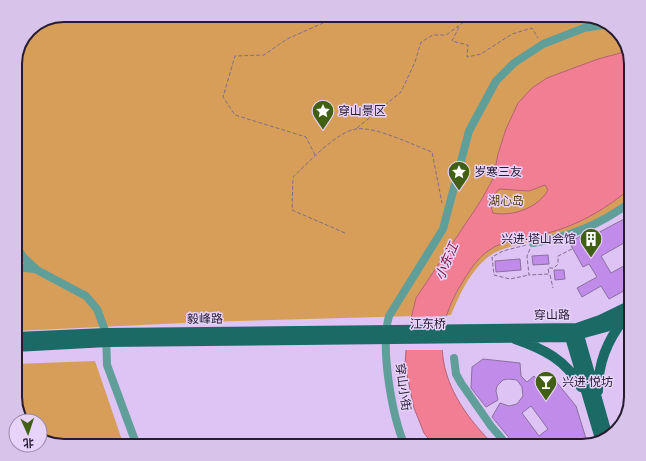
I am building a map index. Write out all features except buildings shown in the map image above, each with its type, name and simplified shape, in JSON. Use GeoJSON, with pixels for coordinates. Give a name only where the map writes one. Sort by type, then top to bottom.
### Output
{"type":"FeatureCollection","features":[{"type":"Feature","properties":{"kind":"main road"},"geometry":{"type":"LineString","coordinates":[[573,332],[624,308]]}},
{"type":"Feature","properties":{"kind":"main road"},"geometry":{"type":"LineString","coordinates":[[573,332],[624,318]]}},
{"type":"Feature","properties":{"kind":"main road"},"geometry":{"type":"LineString","coordinates":[[593,401],[602,359],[612,335],[624,322]]}},
{"type":"Feature","properties":{"kind":"main road","name":"穿山路"},"geometry":{"type":"LineString","coordinates":[[462,333],[573,332]]}},
{"type":"Feature","properties":{"kind":"main road","name":"穿山路"},"geometry":{"type":"LineString","coordinates":[[462,333],[507,336],[573,332]]}},
{"type":"Feature","properties":{"kind":"main road","name":"穿山路"},"geometry":{"type":"LineString","coordinates":[[573,332],[593,401],[600,435]]}},
{"type":"Feature","properties":{"kind":"main road","name":"江东桥"},"geometry":{"type":"LineString","coordinates":[[390,334],[462,333]]}},
{"type":"Feature","properties":{"kind":"main road","name":"毅峰路"},"geometry":{"type":"LineString","coordinates":[[22,338],[390,334]]}},
{"type":"Feature","properties":{"kind":"main road"},"geometry":{"type":"LineString","coordinates":[[507,336],[536,346],[555,356],[571,371],[593,401]]}},
{"type":"Feature","properties":{"kind":"main road","name":"毅峰路"},"geometry":{"type":"LineString","coordinates":[[22,346],[106,337]]}},
{"type":"Feature","properties":{"kind":"main road","name":"穿山路"},"geometry":{"type":"LineString","coordinates":[[593,401],[606,432]]}},
{"type":"Feature","properties":{"kind":"street"},"geometry":{"type":"LineString","coordinates":[[390,334],[389,316],[443,229],[469,131],[496,81],[504,71],[526,54],[543,44],[557,37],[584,28],[600,25]]}},
{"type":"Feature","properties":{"kind":"street"},"geometry":{"type":"LineString","coordinates":[[533,243],[555,239],[584,230],[610,217],[624,207]]}},
{"type":"Feature","properties":{"kind":"street"},"geometry":{"type":"LineString","coordinates":[[22,255],[37,270],[47,277],[86,296],[97,309],[106,337],[107,365],[134,439]]}},
{"type":"Feature","properties":{"kind":"street"},"geometry":{"type":"LineString","coordinates":[[22,267],[37,270]]}},
{"type":"Feature","properties":{"kind":"street","name":"穿山小街"},"geometry":{"type":"LineString","coordinates":[[390,334],[392,402],[402,439]]}},
{"type":"Feature","properties":{"kind":"street"},"geometry":{"type":"LineString","coordinates":[[454,358],[456,374],[466,391],[503,439]]}},
{"type":"Feature","properties":{"kind":"path"},"geometry":{"type":"LineString","coordinates":[[316,156],[306,137],[235,115],[223,97],[234,56],[264,55],[287,39],[325,22]]}},
{"type":"Feature","properties":{"kind":"path"},"geometry":{"type":"LineString","coordinates":[[346,233],[292,210],[293,177],[341,135],[356,129],[401,92],[415,62],[420,42],[433,35],[446,35],[465,22]]}},
{"type":"Feature","properties":{"kind":"path"},"geometry":{"type":"LineString","coordinates":[[459,26],[452,41],[468,45],[468,57],[482,54],[512,34],[532,28],[543,44]]}},
{"type":"Feature","properties":{"kind":"path"},"geometry":{"type":"LineString","coordinates":[[356,129],[381,132],[432,152],[442,206]]}},
{"type":"Feature","properties":{"kind":"path"},"geometry":{"type":"LineString","coordinates":[[529,275],[527,256],[533,243]]}},
{"type":"Feature","properties":{"kind":"path"},"geometry":{"type":"LineString","coordinates":[[533,243],[503,251],[492,257],[494,276],[510,279],[529,275],[549,274]]}},
{"type":"Feature","properties":{"kind":"path"},"geometry":{"type":"LineString","coordinates":[[553,288],[548,268],[554,268],[558,264],[558,256],[572,249]]}},
{"type":"Feature","properties":{"kind":"green space","name":"穿山景区"},"geometry":{"type":"Polygon","coordinates":[[[64,22],[588,22],[601,26],[608,31],[620,45],[624,64],[624,204],[585,226],[565,234],[503,249],[488,257],[474,271],[459,297],[451,315],[205,322],[22,331],[22,61],[23,53],[29,41],[34,34],[41,29],[48,25],[64,22]]]}},
{"type":"Feature","properties":{"kind":"green space"},"geometry":{"type":"Polygon","coordinates":[[[95,361],[122,439],[64,439],[50,437],[48,436],[48,413],[25,413],[22,400],[22,364],[95,361]]]}},
{"type":"Feature","properties":{"kind":"water","name":"小东江"},"geometry":{"type":"Polygon","coordinates":[[[622,52],[624,64],[624,193],[604,208],[576,223],[555,231],[497,246],[481,257],[473,266],[460,286],[449,309],[443,331],[442,352],[446,372],[454,392],[464,410],[488,439],[429,439],[424,433],[414,408],[405,365],[407,335],[416,298],[480,202],[493,179],[498,154],[506,129],[518,103],[532,88],[547,78],[598,59],[622,52]],[[545,185],[529,191],[499,189],[492,200],[491,206],[493,213],[508,214],[524,210],[538,202],[548,190],[545,185]]]}},
{"type":"Feature","properties":{"kind":"pier"},"geometry":{"type":"Polygon","coordinates":[[[449,316],[446,324],[445,350],[404,350],[405,335],[409,317],[449,316]]]}},
{"type":"Feature","properties":{"kind":"place","name":"穿山景区"},"geometry":{"type":"Point","coordinates":[323,130]}},
{"type":"Feature","properties":{"kind":"place","name":"岁寒三友"},"geometry":{"type":"Point","coordinates":[459,192]}},
{"type":"Feature","properties":{"kind":"place","name":"兴进·塔山会馆"},"geometry":{"type":"Point","coordinates":[591,258]}},
{"type":"Feature","properties":{"kind":"place","name":"兴进·悦坊"},"geometry":{"type":"Point","coordinates":[546,402]}},
{"type":"Feature","properties":{"kind":"park label","name":"湖心岛"},"geometry":{"type":"Point","coordinates":[506,201]}}]}
